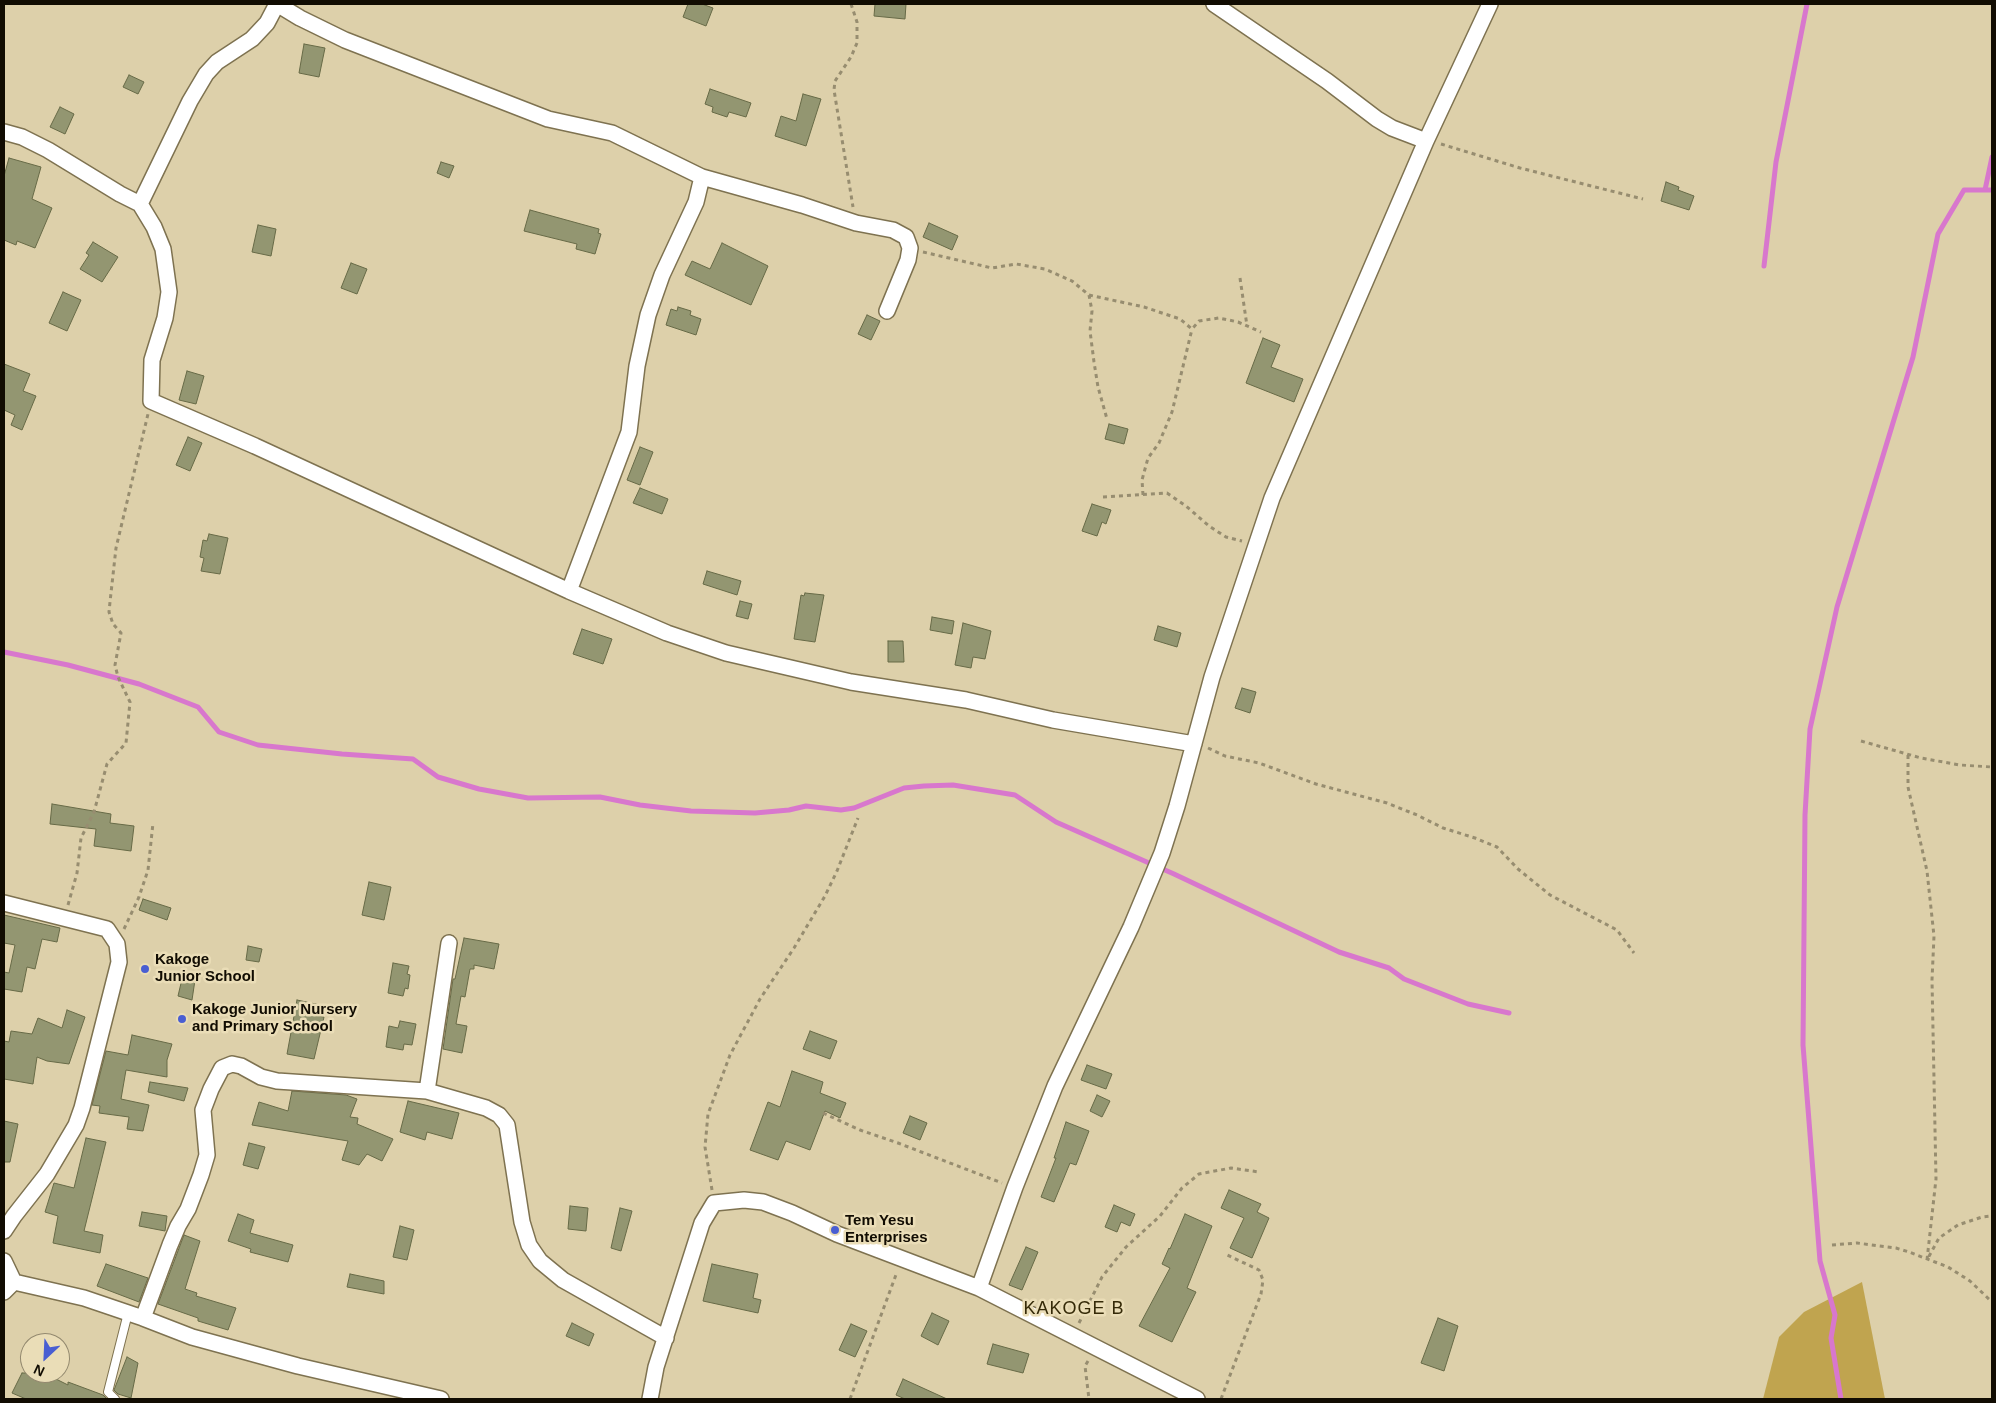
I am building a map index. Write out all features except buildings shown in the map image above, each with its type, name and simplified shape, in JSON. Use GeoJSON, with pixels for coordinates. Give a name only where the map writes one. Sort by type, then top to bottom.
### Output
{"type":"FeatureCollection","features":[{"type":"Feature","properties":{"kind":"street"},"geometry":{"type":"LineString","coordinates":[[140,204],[190,101],[206,74],[217,62],[252,39],[268,23],[277,4],[345,40],[548,119],[612,133],[702,177],[802,205],[856,223],[893,230],[906,237],[910,248],[908,260],[887,311]]}},
{"type":"Feature","properties":{"kind":"street"},"geometry":{"type":"LineString","coordinates":[[1214,4],[1377,119],[1392,128],[1426,141]]}},
{"type":"Feature","properties":{"kind":"street"},"geometry":{"type":"LineString","coordinates":[[979,1288],[1054,1086],[1131,928],[1153,876],[1177,806],[1212,677],[1272,498],[1426,141],[1490,4]]}},
{"type":"Feature","properties":{"kind":"street"},"geometry":{"type":"LineString","coordinates":[[4,132],[22,137],[48,150],[113,190],[140,204],[154,227],[163,249],[168,292],[165,318],[152,360],[151,401],[255,446],[569,592],[668,633],[726,653],[851,682],[966,700],[1053,720],[1194,744]]}},
{"type":"Feature","properties":{"kind":"street"},"geometry":{"type":"LineString","coordinates":[[569,592],[629,432],[637,366],[648,315],[662,275],[696,202],[702,177]]}},
{"type":"Feature","properties":{"kind":"street"},"geometry":{"type":"LineString","coordinates":[[4,903],[107,929],[117,944],[119,962],[76,1125],[47,1174],[4,1231]]}},
{"type":"Feature","properties":{"kind":"street"},"geometry":{"type":"LineString","coordinates":[[427,1090],[449,943]]}},
{"type":"Feature","properties":{"kind":"street"},"geometry":{"type":"LineString","coordinates":[[143,1318],[170,1245],[202,1175],[207,1155],[204,1110],[210,1089],[222,1068],[232,1064],[277,1081],[427,1090],[486,1108],[499,1115],[507,1125],[522,1222],[530,1245],[540,1261],[563,1280],[666,1338]]}},
{"type":"Feature","properties":{"kind":"street"},"geometry":{"type":"LineString","coordinates":[[650,1399],[656,1367],[702,1223],[714,1203],[744,1200],[763,1202],[901,1260],[979,1288],[1073,1334],[1197,1399]]}},
{"type":"Feature","properties":{"kind":"street"},"geometry":{"type":"LineString","coordinates":[[4,1261],[9,1287],[84,1298],[201,1340],[298,1366],[441,1399]]}},
{"type":"Feature","properties":{"kind":"lane"},"geometry":{"type":"LineString","coordinates":[[115,1399],[108,1392],[128,1313]]}},
{"type":"Feature","properties":{"kind":"path"},"geometry":{"type":"LineString","coordinates":[[851,4],[857,22],[857,43],[851,57],[835,81],[834,90],[856,223]]}},
{"type":"Feature","properties":{"kind":"path"},"geometry":{"type":"LineString","coordinates":[[1426,141],[1520,168],[1643,199]]}},
{"type":"Feature","properties":{"kind":"path"},"geometry":{"type":"LineString","coordinates":[[910,248],[992,268],[1016,264],[1045,269],[1072,281],[1089,295],[1151,309],[1180,319],[1192,329]]}},
{"type":"Feature","properties":{"kind":"path"},"geometry":{"type":"LineString","coordinates":[[1240,278],[1247,326]]}},
{"type":"Feature","properties":{"kind":"path"},"geometry":{"type":"LineString","coordinates":[[1089,295],[1092,311],[1090,331],[1094,362],[1098,387],[1107,419]]}},
{"type":"Feature","properties":{"kind":"path"},"geometry":{"type":"LineString","coordinates":[[1143,495],[1142,480],[1148,458],[1159,443],[1172,412],[1192,329],[1199,321],[1219,318],[1262,332]]}},
{"type":"Feature","properties":{"kind":"path"},"geometry":{"type":"LineString","coordinates":[[64,918],[77,873],[80,838],[94,812],[107,764],[126,743],[130,702],[118,677],[115,665],[121,633],[113,624],[110,602],[116,548],[151,401]]}},
{"type":"Feature","properties":{"kind":"path"},"geometry":{"type":"LineString","coordinates":[[1103,496],[1168,493],[1209,526],[1226,537],[1255,545]]}},
{"type":"Feature","properties":{"kind":"path"},"geometry":{"type":"LineString","coordinates":[[1861,741],[1908,755],[1960,765],[1992,767]]}},
{"type":"Feature","properties":{"kind":"path"},"geometry":{"type":"LineString","coordinates":[[1194,744],[1225,756],[1259,764],[1316,784],[1387,804],[1417,815],[1443,828],[1497,847],[1518,869],[1550,895],[1617,930],[1634,953]]}},
{"type":"Feature","properties":{"kind":"path"},"geometry":{"type":"LineString","coordinates":[[1908,755],[1908,787],[1927,872],[1934,936],[1932,980],[1936,1179],[1927,1260]]}},
{"type":"Feature","properties":{"kind":"path"},"geometry":{"type":"LineString","coordinates":[[714,1203],[705,1147],[708,1114],[730,1055],[760,998],[794,948],[825,896],[840,865],[858,818]]}},
{"type":"Feature","properties":{"kind":"path"},"geometry":{"type":"LineString","coordinates":[[117,944],[139,897],[148,870],[153,823]]}},
{"type":"Feature","properties":{"kind":"path"},"geometry":{"type":"LineString","coordinates":[[823,1113],[860,1130],[1015,1187]]}},
{"type":"Feature","properties":{"kind":"path"},"geometry":{"type":"LineString","coordinates":[[1073,1334],[1102,1277],[1126,1247],[1160,1216],[1182,1188],[1200,1174],[1231,1168],[1259,1172]]}},
{"type":"Feature","properties":{"kind":"path"},"geometry":{"type":"LineString","coordinates":[[1927,1260],[1939,1238],[1952,1229],[1982,1217],[1992,1216]]}},
{"type":"Feature","properties":{"kind":"path"},"geometry":{"type":"LineString","coordinates":[[1832,1245],[1857,1243],[1909,1252],[1948,1267],[1962,1276],[1992,1302]]}},
{"type":"Feature","properties":{"kind":"path"},"geometry":{"type":"LineString","coordinates":[[1222,1399],[1261,1294],[1263,1280],[1259,1270],[1225,1254]]}},
{"type":"Feature","properties":{"kind":"path"},"geometry":{"type":"LineString","coordinates":[[850,1399],[901,1260]]}},
{"type":"Feature","properties":{"kind":"path"},"geometry":{"type":"LineString","coordinates":[[1089,1399],[1085,1366],[1094,1346]]}},
{"type":"Feature","properties":{"kind":"shaded area"},"geometry":{"type":"Polygon","coordinates":[[[1862,1282],[1885,1399],[1763,1399],[1779,1337],[1804,1312],[1862,1282]]]}},
{"type":"Feature","properties":{"kind":"waterway"},"geometry":{"type":"LineString","coordinates":[[1764,266],[1776,162],[1807,4]]}},
{"type":"Feature","properties":{"kind":"waterway"},"geometry":{"type":"LineString","coordinates":[[1985,190],[1992,157]]}},
{"type":"Feature","properties":{"kind":"waterway"},"geometry":{"type":"LineString","coordinates":[[1841,1399],[1831,1338],[1835,1315],[1820,1261],[1803,1045],[1805,815],[1810,729],[1837,607],[1913,357],[1938,234],[1964,190],[1992,190]]}},
{"type":"Feature","properties":{"kind":"waterway"},"geometry":{"type":"LineString","coordinates":[[4,652],[68,665],[139,684],[198,707],[219,732],[258,745],[413,759],[438,777],[479,789],[528,798],[600,797],[640,805],[691,811],[755,813],[789,810],[806,806],[841,810],[854,808],[904,788],[924,786],[953,785],[1015,795],[1056,822],[1174,874],[1339,952],[1389,968],[1404,979],[1468,1004],[1509,1013]]}},
{"type":"Feature","properties":{"kind":"place","name":"Kakoge Junior School"},"geometry":{"type":"Point","coordinates":[145,969]}},
{"type":"Feature","properties":{"kind":"place","name":"Kakoge Junior Nursery and Primary School"},"geometry":{"type":"Point","coordinates":[182,1019]}},
{"type":"Feature","properties":{"kind":"place","name":"Tem Yesu Enterprises"},"geometry":{"type":"Point","coordinates":[835,1230]}},
{"type":"Feature","properties":{"kind":"district","name":"KAKOGE B"},"geometry":{"type":"Point","coordinates":[1074,1309]}}]}
